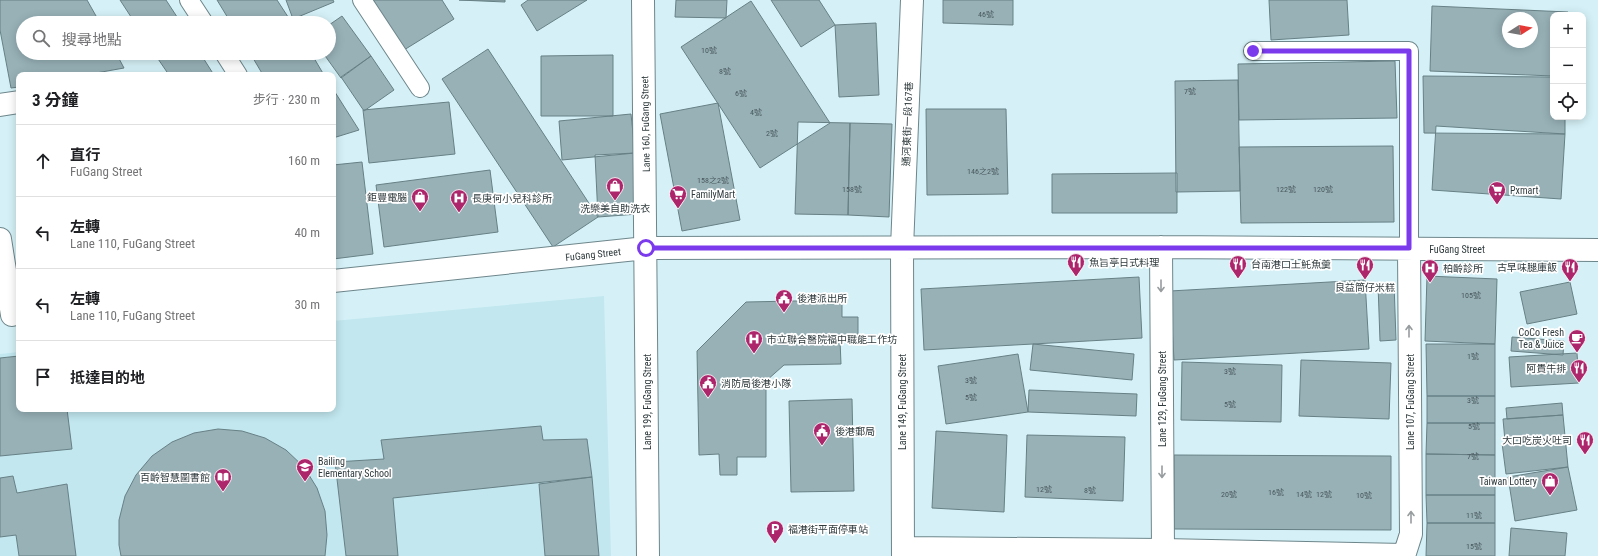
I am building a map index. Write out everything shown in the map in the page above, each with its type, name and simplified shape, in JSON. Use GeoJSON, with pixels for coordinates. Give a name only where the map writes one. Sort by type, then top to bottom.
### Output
{"type":"FeatureCollection","features":[{"type":"Feature","properties":{"kind":"street","name":"Lane 160, FuGang Street"},"geometry":{"type":"LineString","coordinates":[[643,0],[646,248]]}},
{"type":"Feature","properties":{"kind":"street","name":"通河東街一段167巷"},"geometry":{"type":"LineString","coordinates":[[902,248],[912,0]]}},
{"type":"Feature","properties":{"kind":"street"},"geometry":{"type":"LineString","coordinates":[[0,105],[16,102]]}},
{"type":"Feature","properties":{"kind":"street"},"geometry":{"type":"LineString","coordinates":[[0,239],[10,315]]}},
{"type":"Feature","properties":{"kind":"street","name":"FuGang Street"},"geometry":{"type":"LineString","coordinates":[[336,281],[646,248],[1161,247],[1598,250]]}},
{"type":"Feature","properties":{"kind":"street","name":"Lane 129, FuGang Street"},"geometry":{"type":"LineString","coordinates":[[1161,247],[1163,550]]}},
{"type":"Feature","properties":{"kind":"street","name":"Lane 199, FuGang Street"},"geometry":{"type":"LineString","coordinates":[[646,248],[648,556]]}},
{"type":"Feature","properties":{"kind":"street","name":"Lane 149, FuGang Street"},"geometry":{"type":"LineString","coordinates":[[902,248],[903,552]]}},
{"type":"Feature","properties":{"kind":"street","name":"Lane 107, FuGang Street"},"geometry":{"type":"LineString","coordinates":[[903,552],[1163,550],[1404,556],[1411,534],[1409,248]]}},
{"type":"Feature","properties":{"kind":"lane"},"geometry":{"type":"LineString","coordinates":[[189,0],[199,16]]}},
{"type":"Feature","properties":{"kind":"lane"},"geometry":{"type":"LineString","coordinates":[[362,0],[420,88]]}},
{"type":"Feature","properties":{"kind":"lane"},"geometry":{"type":"LineString","coordinates":[[1253,51],[1409,51],[1409,248]]}},
{"type":"Feature","properties":{"kind":"lane"},"geometry":{"type":"LineString","coordinates":[[228,60],[236,72]]}},
{"type":"Feature","properties":{"kind":"shaded area","name":"Bailing Elementary School"},"geometry":{"type":"Polygon","coordinates":[[[604,296],[611,556],[0,556],[0,354],[16,352],[16,412],[336,412],[336,321],[604,296]]]}},
{"type":"Feature","properties":{"kind":"building"},"geometry":{"type":"Polygon","coordinates":[[[0,0],[87,0],[96,16],[16,16],[16,60],[120,60],[124,68],[102,72],[16,72],[16,87],[11,88],[0,30],[0,0]]]}},
{"type":"Feature","properties":{"kind":"building"},"geometry":{"type":"Polygon","coordinates":[[[120,0],[166,0],[176,16],[130,16],[120,0]]]}},
{"type":"Feature","properties":{"kind":"building"},"geometry":{"type":"Polygon","coordinates":[[[217,0],[277,0],[287,16],[227,16],[217,0]]]}},
{"type":"Feature","properties":{"kind":"building"},"geometry":{"type":"Polygon","coordinates":[[[286,0],[333,0],[334,2],[300,16],[292,16],[286,0]]]}},
{"type":"Feature","properties":{"kind":"building"},"geometry":{"type":"Polygon","coordinates":[[[373,0],[442,0],[454,19],[404,50],[373,0]]]}},
{"type":"Feature","properties":{"kind":"building"},"geometry":{"type":"Polygon","coordinates":[[[459,0],[505,0],[505,2],[459,0]]]}},
{"type":"Feature","properties":{"kind":"building"},"geometry":{"type":"Polygon","coordinates":[[[528,0],[587,0],[537,31],[521,5],[528,0]]]}},
{"type":"Feature","properties":{"kind":"building"},"geometry":{"type":"Polygon","coordinates":[[[676,0],[727,0],[726,18],[675,17],[676,0]]]}},
{"type":"Feature","properties":{"kind":"building"},"geometry":{"type":"Polygon","coordinates":[[[771,0],[819,0],[835,25],[801,47],[771,0]]]}},
{"type":"Feature","properties":{"kind":"building"},"geometry":{"type":"Polygon","coordinates":[[[943,0],[1013,0],[1013,25],[943,23],[943,0]]]}},
{"type":"Feature","properties":{"kind":"building"},"geometry":{"type":"Polygon","coordinates":[[[1269,0],[1347,0],[1349,35],[1271,40],[1269,0]]]}},
{"type":"Feature","properties":{"kind":"building"},"geometry":{"type":"Polygon","coordinates":[[[751,1],[830,123],[760,168],[681,47],[751,1]]]}},
{"type":"Feature","properties":{"kind":"building"},"geometry":{"type":"Polygon","coordinates":[[[1432,6],[1568,12],[1550,12],[1550,76],[1430,71],[1432,6]]]}},
{"type":"Feature","properties":{"kind":"building"},"geometry":{"type":"Polygon","coordinates":[[[342,16],[371,56],[341,78],[328,60],[336,60],[336,20],[342,16]]]}},
{"type":"Feature","properties":{"kind":"building"},"geometry":{"type":"Polygon","coordinates":[[[876,23],[879,95],[839,97],[835,25],[876,23]]]}},
{"type":"Feature","properties":{"kind":"building"},"geometry":{"type":"Polygon","coordinates":[[[488,49],[598,217],[553,247],[442,79],[488,49]]]}},
{"type":"Feature","properties":{"kind":"building"},"geometry":{"type":"Polygon","coordinates":[[[613,55],[613,116],[541,116],[541,56],[613,55]]]}},
{"type":"Feature","properties":{"kind":"building"},"geometry":{"type":"Polygon","coordinates":[[[371,56],[394,90],[364,111],[341,77],[371,56]]]}},
{"type":"Feature","properties":{"kind":"building"},"geometry":{"type":"Polygon","coordinates":[[[159,60],[204,60],[212,72],[167,72],[159,60]]]}},
{"type":"Feature","properties":{"kind":"building"},"geometry":{"type":"Polygon","coordinates":[[[254,60],[315,60],[322,72],[261,72],[254,60]]]}},
{"type":"Feature","properties":{"kind":"building"},"geometry":{"type":"Polygon","coordinates":[[[1395,61],[1397,118],[1239,120],[1238,64],[1395,61]]]}},
{"type":"Feature","properties":{"kind":"building"},"geometry":{"type":"Polygon","coordinates":[[[1423,76],[1550,77],[1550,120],[1565,120],[1565,134],[1424,133],[1423,76]]]}},
{"type":"Feature","properties":{"kind":"building"},"geometry":{"type":"Polygon","coordinates":[[[1238,80],[1240,191],[1176,192],[1175,81],[1238,80]]]}},
{"type":"Feature","properties":{"kind":"building"},"geometry":{"type":"Polygon","coordinates":[[[336,94],[359,130],[336,137],[336,94]]]}},
{"type":"Feature","properties":{"kind":"building"},"geometry":{"type":"Polygon","coordinates":[[[449,102],[455,154],[369,163],[363,110],[449,102]]]}},
{"type":"Feature","properties":{"kind":"building"},"geometry":{"type":"Polygon","coordinates":[[[718,103],[740,220],[682,231],[660,114],[718,103]]]}},
{"type":"Feature","properties":{"kind":"building"},"geometry":{"type":"Polygon","coordinates":[[[926,109],[1006,109],[1008,194],[927,195],[926,109]]]}},
{"type":"Feature","properties":{"kind":"building"},"geometry":{"type":"Polygon","coordinates":[[[631,114],[635,153],[562,160],[559,121],[631,114]]]}},
{"type":"Feature","properties":{"kind":"building"},"geometry":{"type":"Polygon","coordinates":[[[798,122],[850,123],[848,215],[795,214],[798,122]]]}},
{"type":"Feature","properties":{"kind":"building"},"geometry":{"type":"Polygon","coordinates":[[[850,123],[892,124],[889,217],[848,215],[850,123]]]}},
{"type":"Feature","properties":{"kind":"building"},"geometry":{"type":"Polygon","coordinates":[[[1436,126],[1565,134],[1561,199],[1432,190],[1436,126]]]}},
{"type":"Feature","properties":{"kind":"building"},"geometry":{"type":"Polygon","coordinates":[[[1393,146],[1394,222],[1241,223],[1239,147],[1393,146]]]}},
{"type":"Feature","properties":{"kind":"building"},"geometry":{"type":"Polygon","coordinates":[[[635,153],[638,214],[598,217],[595,155],[635,153]]]}},
{"type":"Feature","properties":{"kind":"building"},"geometry":{"type":"Polygon","coordinates":[[[362,162],[373,254],[336,259],[336,165],[362,162]]]}},
{"type":"Feature","properties":{"kind":"building"},"geometry":{"type":"Polygon","coordinates":[[[490,170],[498,232],[384,247],[376,185],[490,170]]]}},
{"type":"Feature","properties":{"kind":"building"},"geometry":{"type":"Polygon","coordinates":[[[1177,173],[1177,213],[1052,213],[1052,174],[1177,173]]]}},
{"type":"Feature","properties":{"kind":"building"},"geometry":{"type":"Polygon","coordinates":[[[1427,276],[1497,279],[1495,344],[1425,341],[1427,276]]]}},
{"type":"Feature","properties":{"kind":"building"},"geometry":{"type":"Polygon","coordinates":[[[1139,277],[1142,338],[924,350],[921,289],[1139,277]]]}},
{"type":"Feature","properties":{"kind":"building"},"geometry":{"type":"Polygon","coordinates":[[[1365,280],[1369,349],[1174,360],[1170,291],[1365,280]]]}},
{"type":"Feature","properties":{"kind":"building"},"geometry":{"type":"Polygon","coordinates":[[[1570,282],[1577,314],[1527,324],[1520,292],[1570,282]]]}},
{"type":"Feature","properties":{"kind":"building"},"geometry":{"type":"Polygon","coordinates":[[[1394,283],[1396,340],[1380,341],[1378,284],[1394,283]]]}},
{"type":"Feature","properties":{"kind":"building"},"geometry":{"type":"Polygon","coordinates":[[[842,300],[842,317],[858,317],[858,339],[840,340],[841,364],[784,365],[766,381],[766,457],[737,457],[737,475],[720,475],[719,454],[699,455],[697,351],[746,302],[842,300]]]}},
{"type":"Feature","properties":{"kind":"building"},"geometry":{"type":"Polygon","coordinates":[[[1512,337],[1564,341],[1563,355],[1511,351],[1512,337]]]}},
{"type":"Feature","properties":{"kind":"building"},"geometry":{"type":"Polygon","coordinates":[[[1033,344],[1134,354],[1132,380],[1030,370],[1033,344]]]}},
{"type":"Feature","properties":{"kind":"building"},"geometry":{"type":"Polygon","coordinates":[[[1426,344],[1495,344],[1495,396],[1427,396],[1426,344]]]}},
{"type":"Feature","properties":{"kind":"building"},"geometry":{"type":"Polygon","coordinates":[[[1577,353],[1579,383],[1511,387],[1509,357],[1577,353]]]}},
{"type":"Feature","properties":{"kind":"building"},"geometry":{"type":"Polygon","coordinates":[[[1018,354],[1028,412],[946,424],[938,366],[1018,354]]]}},
{"type":"Feature","properties":{"kind":"building"},"geometry":{"type":"Polygon","coordinates":[[[16,356],[16,412],[67,412],[72,449],[0,456],[0,358],[16,356]]]}},
{"type":"Feature","properties":{"kind":"building"},"geometry":{"type":"Polygon","coordinates":[[[1301,360],[1391,363],[1389,419],[1299,416],[1301,360]]]}},
{"type":"Feature","properties":{"kind":"building"},"geometry":{"type":"Polygon","coordinates":[[[1182,362],[1282,365],[1281,422],[1181,420],[1182,362]]]}},
{"type":"Feature","properties":{"kind":"building"},"geometry":{"type":"Polygon","coordinates":[[[1029,390],[1137,394],[1136,416],[1028,412],[1029,390]]]}},
{"type":"Feature","properties":{"kind":"building"},"geometry":{"type":"Polygon","coordinates":[[[1427,396],[1495,396],[1495,423],[1427,423],[1427,396]]]}},
{"type":"Feature","properties":{"kind":"building","name":"後港郵局"},"geometry":{"type":"Polygon","coordinates":[[[852,399],[854,491],[791,492],[789,401],[852,399]]]}},
{"type":"Feature","properties":{"kind":"building"},"geometry":{"type":"Polygon","coordinates":[[[1562,403],[1563,415],[1507,419],[1506,408],[1562,403]]]}},
{"type":"Feature","properties":{"kind":"building"},"geometry":{"type":"Polygon","coordinates":[[[1563,415],[1565,436],[1505,441],[1503,419],[1563,415]]]}},
{"type":"Feature","properties":{"kind":"building"},"geometry":{"type":"Polygon","coordinates":[[[1427,423],[1495,423],[1495,455],[1426,454],[1427,423]]]}},
{"type":"Feature","properties":{"kind":"building"},"geometry":{"type":"Polygon","coordinates":[[[541,426],[543,440],[587,439],[592,477],[393,498],[398,556],[346,556],[335,462],[384,459],[381,440],[541,426]]]}},
{"type":"Feature","properties":{"kind":"building","name":"百齡智慧圖書館"},"geometry":{"type":"Polygon","coordinates":[[[218,429],[242,431],[265,438],[286,450],[304,467],[317,488],[325,511],[327,535],[325,556],[121,556],[119,545],[119,520],[125,496],[136,475],[152,456],[172,442],[194,433],[218,429]]]}},
{"type":"Feature","properties":{"kind":"building"},"geometry":{"type":"Polygon","coordinates":[[[936,431],[1007,435],[1004,512],[932,508],[936,431]]]}},
{"type":"Feature","properties":{"kind":"building"},"geometry":{"type":"Polygon","coordinates":[[[1027,435],[1125,437],[1123,501],[1025,497],[1027,435]]]}},
{"type":"Feature","properties":{"kind":"building"},"geometry":{"type":"Polygon","coordinates":[[[1565,436],[1568,467],[1506,474],[1502,443],[1565,436]]]}},
{"type":"Feature","properties":{"kind":"building"},"geometry":{"type":"Polygon","coordinates":[[[1426,454],[1495,455],[1495,495],[1426,495],[1426,454]]]}},
{"type":"Feature","properties":{"kind":"building"},"geometry":{"type":"Polygon","coordinates":[[[1174,455],[1391,456],[1391,530],[1174,529],[1174,455]]]}},
{"type":"Feature","properties":{"kind":"building"},"geometry":{"type":"Polygon","coordinates":[[[1568,467],[1577,510],[1515,521],[1508,477],[1568,467]]]}},
{"type":"Feature","properties":{"kind":"building"},"geometry":{"type":"Polygon","coordinates":[[[13,476],[17,493],[67,484],[76,556],[19,556],[16,535],[0,537],[0,478],[13,476]]]}},
{"type":"Feature","properties":{"kind":"building"},"geometry":{"type":"Polygon","coordinates":[[[592,477],[599,556],[545,556],[539,484],[592,477]]]}},
{"type":"Feature","properties":{"kind":"building"},"geometry":{"type":"Polygon","coordinates":[[[1426,495],[1495,495],[1495,523],[1427,523],[1426,495]]]}},
{"type":"Feature","properties":{"kind":"building"},"geometry":{"type":"Polygon","coordinates":[[[1427,523],[1495,523],[1495,556],[1426,556],[1427,523]]]}},
{"type":"Feature","properties":{"kind":"building"},"geometry":{"type":"Polygon","coordinates":[[[1511,528],[1567,533],[1565,556],[1509,556],[1511,528]]]}},
{"type":"Feature","properties":{"kind":"place","name":"洗樂美自助洗衣"},"geometry":{"type":"Point","coordinates":[615,201]}},
{"type":"Feature","properties":{"kind":"place","name":"Pxmart"},"geometry":{"type":"Point","coordinates":[1497,205]}},
{"type":"Feature","properties":{"kind":"place","name":"FamilyMart"},"geometry":{"type":"Point","coordinates":[678,209]}},
{"type":"Feature","properties":{"kind":"place","name":"鉅豐電腦"},"geometry":{"type":"Point","coordinates":[420,212]}},
{"type":"Feature","properties":{"kind":"place","name":"長庚何小兒科診所"},"geometry":{"type":"Point","coordinates":[459,213]}},
{"type":"Feature","properties":{"kind":"place","name":"魚旨亭日式料理"},"geometry":{"type":"Point","coordinates":[1076,277]}},
{"type":"Feature","properties":{"kind":"place","name":"台南港口土魠魚羹"},"geometry":{"type":"Point","coordinates":[1238,279]}},
{"type":"Feature","properties":{"kind":"place","name":"良益筒仔米糕"},"geometry":{"type":"Point","coordinates":[1365,280]}},
{"type":"Feature","properties":{"kind":"place","name":"古早味腿庫飯"},"geometry":{"type":"Point","coordinates":[1570,282]}},
{"type":"Feature","properties":{"kind":"place","name":"柏齡診所"},"geometry":{"type":"Point","coordinates":[1430,283]}},
{"type":"Feature","properties":{"kind":"place","name":"後港派出所"},"geometry":{"type":"Point","coordinates":[784,313]}},
{"type":"Feature","properties":{"kind":"place","name":"CoCo Fresh Tea & Juice"},"geometry":{"type":"Point","coordinates":[1577,353]}},
{"type":"Feature","properties":{"kind":"place","name":"市立聯合醫院福中職能工作坊"},"geometry":{"type":"Point","coordinates":[754,354]}},
{"type":"Feature","properties":{"kind":"place","name":"阿貴牛排"},"geometry":{"type":"Point","coordinates":[1579,383]}},
{"type":"Feature","properties":{"kind":"place","name":"消防局後港小隊"},"geometry":{"type":"Point","coordinates":[708,398]}},
{"type":"Feature","properties":{"kind":"place","name":"後港郵局"},"geometry":{"type":"Point","coordinates":[822,446]}},
{"type":"Feature","properties":{"kind":"place","name":"大口吃炭火吐司"},"geometry":{"type":"Point","coordinates":[1585,455]}},
{"type":"Feature","properties":{"kind":"place","name":"Bailing Elementary School"},"geometry":{"type":"Point","coordinates":[305,482]}},
{"type":"Feature","properties":{"kind":"place","name":"百齡智慧圖書館"},"geometry":{"type":"Point","coordinates":[223,492]}},
{"type":"Feature","properties":{"kind":"place","name":"Taiwan Lottery"},"geometry":{"type":"Point","coordinates":[1550,496]}},
{"type":"Feature","properties":{"kind":"place","name":"福港街平面停車站"},"geometry":{"type":"Point","coordinates":[775,544]}},
{"type":"Feature","properties":{"kind":"route"},"geometry":{"type":"LineString","coordinates":[[646,248],[1409,248],[1409,51],[1253,51]]}}]}
